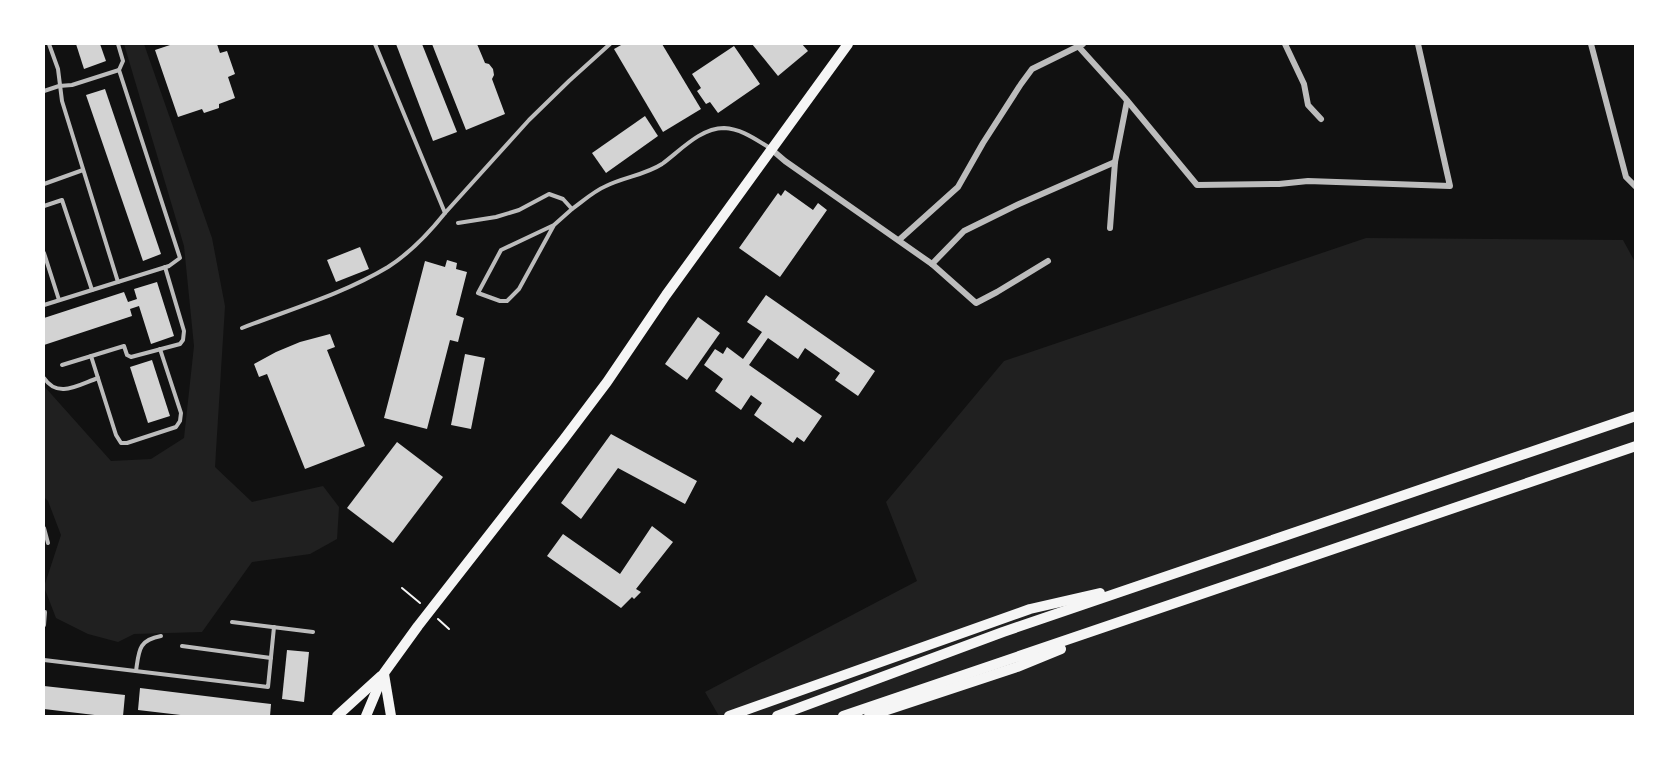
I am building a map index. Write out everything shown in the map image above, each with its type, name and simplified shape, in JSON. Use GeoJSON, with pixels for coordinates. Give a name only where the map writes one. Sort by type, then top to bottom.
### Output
{"type":"FeatureCollection","features":[{"type":"Feature","properties":{"kind":"main road"},"geometry":{"type":"LineString","coordinates":[[337,717],[384,673],[564,439],[607,382],[770,148],[848,44]]}},
{"type":"Feature","properties":{"kind":"main road"},"geometry":{"type":"LineString","coordinates":[[777,717],[1003,632],[1635,417]]}},
{"type":"Feature","properties":{"kind":"main road"},"geometry":{"type":"LineString","coordinates":[[843,717],[1635,446]]}},
{"type":"Feature","properties":{"kind":"main road"},"geometry":{"type":"LineString","coordinates":[[729,717],[1030,609],[1153,581]]}},
{"type":"Feature","properties":{"kind":"main road"},"geometry":{"type":"LineString","coordinates":[[869,717],[1017,667],[1138,616]]}},
{"type":"Feature","properties":{"kind":"main road"},"geometry":{"type":"LineString","coordinates":[[366,717],[384,673]]}},
{"type":"Feature","properties":{"kind":"main road"},"geometry":{"type":"LineString","coordinates":[[384,673],[391,717]]}},
{"type":"Feature","properties":{"kind":"street"},"geometry":{"type":"LineString","coordinates":[[1285,44],[1304,84],[1308,105],[1321,119]]}},
{"type":"Feature","properties":{"kind":"street"},"geometry":{"type":"LineString","coordinates":[[899,240],[958,187],[983,143],[1032,69],[1081,45],[1197,185],[1279,184],[1308,181],[1450,186],[1418,44]]}},
{"type":"Feature","properties":{"kind":"street"},"geometry":{"type":"LineString","coordinates":[[1591,44],[1626,177],[1635,187]]}},
{"type":"Feature","properties":{"kind":"street"},"geometry":{"type":"LineString","coordinates":[[1110,228],[1115,162],[1127,101]]}},
{"type":"Feature","properties":{"kind":"street"},"geometry":{"type":"LineString","coordinates":[[770,148],[785,161],[932,264],[976,303],[1048,261]]}},
{"type":"Feature","properties":{"kind":"street"},"geometry":{"type":"LineString","coordinates":[[932,264],[964,231],[1115,162]]}},
{"type":"Feature","properties":{"kind":"lane"},"geometry":{"type":"LineString","coordinates":[[49,44],[58,69],[62,101],[118,282]]}},
{"type":"Feature","properties":{"kind":"lane"},"geometry":{"type":"LineString","coordinates":[[44,305],[165,267],[180,258],[119,70],[123,61],[118,44]]}},
{"type":"Feature","properties":{"kind":"lane"},"geometry":{"type":"LineString","coordinates":[[375,44],[445,213]]}},
{"type":"Feature","properties":{"kind":"lane"},"geometry":{"type":"LineString","coordinates":[[242,328],[358,283],[389,266],[430,231],[529,120],[610,44]]}},
{"type":"Feature","properties":{"kind":"lane"},"geometry":{"type":"LineString","coordinates":[[44,91],[119,70]]}},
{"type":"Feature","properties":{"kind":"lane"},"geometry":{"type":"LineString","coordinates":[[554,225],[519,289],[507,301],[500,301],[478,293],[501,250],[554,225],[572,209],[607,185],[647,172],[660,165],[704,133],[724,128],[742,131],[770,148]]}},
{"type":"Feature","properties":{"kind":"lane"},"geometry":{"type":"LineString","coordinates":[[44,184],[83,170]]}},
{"type":"Feature","properties":{"kind":"lane"},"geometry":{"type":"LineString","coordinates":[[458,223],[496,217],[519,210],[549,194],[563,199],[572,209]]}},
{"type":"Feature","properties":{"kind":"lane"},"geometry":{"type":"LineString","coordinates":[[44,206],[62,200],[92,290]]}},
{"type":"Feature","properties":{"kind":"lane"},"geometry":{"type":"LineString","coordinates":[[44,253],[59,300]]}},
{"type":"Feature","properties":{"kind":"lane"},"geometry":{"type":"LineString","coordinates":[[62,365],[124,346],[126,355],[131,357],[180,344],[184,331],[165,267]]}},
{"type":"Feature","properties":{"kind":"lane"},"geometry":{"type":"LineString","coordinates":[[91,356],[116,435],[121,443],[127,443],[176,427],[180,421],[181,413],[160,350]]}},
{"type":"Feature","properties":{"kind":"lane"},"geometry":{"type":"LineString","coordinates":[[44,378],[55,389],[64,390],[98,378]]}},
{"type":"Feature","properties":{"kind":"lane"},"geometry":{"type":"LineString","coordinates":[[44,528],[48,543]]}},
{"type":"Feature","properties":{"kind":"lane"},"geometry":{"type":"LineString","coordinates":[[44,625],[45,612]]}},
{"type":"Feature","properties":{"kind":"lane"},"geometry":{"type":"LineString","coordinates":[[232,622],[313,632]]}},
{"type":"Feature","properties":{"kind":"lane"},"geometry":{"type":"LineString","coordinates":[[44,660],[268,687],[274,627]]}},
{"type":"Feature","properties":{"kind":"lane"},"geometry":{"type":"LineString","coordinates":[[136,671],[143,643],[161,636]]}},
{"type":"Feature","properties":{"kind":"lane"},"geometry":{"type":"LineString","coordinates":[[182,646],[271,658]]}},
{"type":"Feature","properties":{"kind":"shaded area"},"geometry":{"type":"Polygon","coordinates":[[[124,44],[144,44],[212,238],[225,306],[215,467],[252,502],[323,486],[339,507],[337,539],[310,554],[252,562],[202,632],[134,634],[118,642],[88,634],[56,618],[44,587],[61,535],[48,501],[44,497],[44,386],[111,461],[151,459],[184,438],[194,346],[184,246],[124,44]]]}},
{"type":"Feature","properties":{"kind":"shaded area"},"geometry":{"type":"Polygon","coordinates":[[[1366,238],[1623,240],[1635,262],[1635,716],[719,716],[705,692],[917,581],[886,502],[1004,361],[1366,238]]]}},
{"type":"Feature","properties":{"kind":"building"},"geometry":{"type":"Polygon","coordinates":[[[76,44],[100,44],[106,61],[84,69],[76,44]]]}},
{"type":"Feature","properties":{"kind":"building"},"geometry":{"type":"Polygon","coordinates":[[[173,44],[217,44],[220,53],[227,51],[235,74],[228,77],[235,98],[219,104],[219,108],[204,113],[202,109],[178,117],[155,50],[173,44]]]}},
{"type":"Feature","properties":{"kind":"building"},"geometry":{"type":"Polygon","coordinates":[[[396,44],[422,44],[457,132],[433,141],[396,44]]]}},
{"type":"Feature","properties":{"kind":"building"},"geometry":{"type":"Polygon","coordinates":[[[432,44],[477,44],[485,63],[493,69],[492,79],[505,114],[466,130],[432,44]]]}},
{"type":"Feature","properties":{"kind":"building"},"geometry":{"type":"Polygon","coordinates":[[[623,44],[662,44],[701,109],[663,132],[614,49],[623,44]]]}},
{"type":"Feature","properties":{"kind":"building"},"geometry":{"type":"Polygon","coordinates":[[[752,44],[802,44],[808,51],[778,76],[752,44]]]}},
{"type":"Feature","properties":{"kind":"building"},"geometry":{"type":"Polygon","coordinates":[[[734,46],[760,84],[718,113],[710,102],[706,104],[697,91],[701,88],[692,74],[734,46]]]}},
{"type":"Feature","properties":{"kind":"building"},"geometry":{"type":"Polygon","coordinates":[[[105,89],[161,254],[143,261],[86,95],[105,89]]]}},
{"type":"Feature","properties":{"kind":"building"},"geometry":{"type":"Polygon","coordinates":[[[645,116],[658,136],[606,173],[592,153],[645,116]]]}},
{"type":"Feature","properties":{"kind":"building"},"geometry":{"type":"Polygon","coordinates":[[[785,190],[813,210],[818,203],[827,210],[780,277],[739,248],[778,193],[781,196],[785,190]]]}},
{"type":"Feature","properties":{"kind":"building"},"geometry":{"type":"Polygon","coordinates":[[[360,247],[369,269],[336,282],[327,260],[360,247]]]}},
{"type":"Feature","properties":{"kind":"building"},"geometry":{"type":"Polygon","coordinates":[[[447,260],[457,263],[456,269],[467,272],[456,315],[464,318],[458,342],[450,340],[427,429],[384,418],[425,261],[445,267],[447,260]]]}},
{"type":"Feature","properties":{"kind":"building"},"geometry":{"type":"Polygon","coordinates":[[[157,282],[174,336],[151,344],[139,306],[130,309],[132,316],[44,345],[44,318],[124,292],[128,302],[137,299],[134,289],[157,282]]]}},
{"type":"Feature","properties":{"kind":"building"},"geometry":{"type":"Polygon","coordinates":[[[766,295],[875,371],[858,396],[835,380],[840,373],[805,348],[798,359],[768,338],[749,365],[822,416],[804,442],[797,437],[793,443],[754,415],[762,403],[751,395],[741,410],[715,391],[723,379],[704,365],[715,349],[723,354],[727,347],[743,359],[762,332],[747,322],[766,295]]]}},
{"type":"Feature","properties":{"kind":"building"},"geometry":{"type":"Polygon","coordinates":[[[698,317],[720,333],[687,380],[665,364],[698,317]]]}},
{"type":"Feature","properties":{"kind":"building"},"geometry":{"type":"Polygon","coordinates":[[[330,334],[335,347],[327,350],[365,446],[305,469],[267,374],[259,377],[254,364],[300,342],[330,334]]]}},
{"type":"Feature","properties":{"kind":"building"},"geometry":{"type":"Polygon","coordinates":[[[465,354],[485,358],[471,429],[451,425],[465,354]]]}},
{"type":"Feature","properties":{"kind":"building"},"geometry":{"type":"Polygon","coordinates":[[[152,360],[170,416],[148,423],[130,367],[152,360]]]}},
{"type":"Feature","properties":{"kind":"building"},"geometry":{"type":"Polygon","coordinates":[[[611,434],[697,481],[685,504],[618,468],[581,519],[561,503],[611,434]]]}},
{"type":"Feature","properties":{"kind":"building"},"geometry":{"type":"Polygon","coordinates":[[[397,442],[443,477],[393,543],[347,508],[397,442]]]}},
{"type":"Feature","properties":{"kind":"building"},"geometry":{"type":"Polygon","coordinates":[[[652,526],[673,542],[636,589],[641,592],[621,608],[547,556],[563,534],[620,574],[652,526]]]}},
{"type":"Feature","properties":{"kind":"building"},"geometry":{"type":"Polygon","coordinates":[[[287,650],[309,652],[304,702],[282,699],[287,650]]]}},
{"type":"Feature","properties":{"kind":"building"},"geometry":{"type":"Polygon","coordinates":[[[44,686],[125,695],[123,716],[44,709],[44,686]]]}},
{"type":"Feature","properties":{"kind":"building"},"geometry":{"type":"Polygon","coordinates":[[[140,688],[271,704],[270,716],[189,716],[138,710],[140,688]]]}}]}
